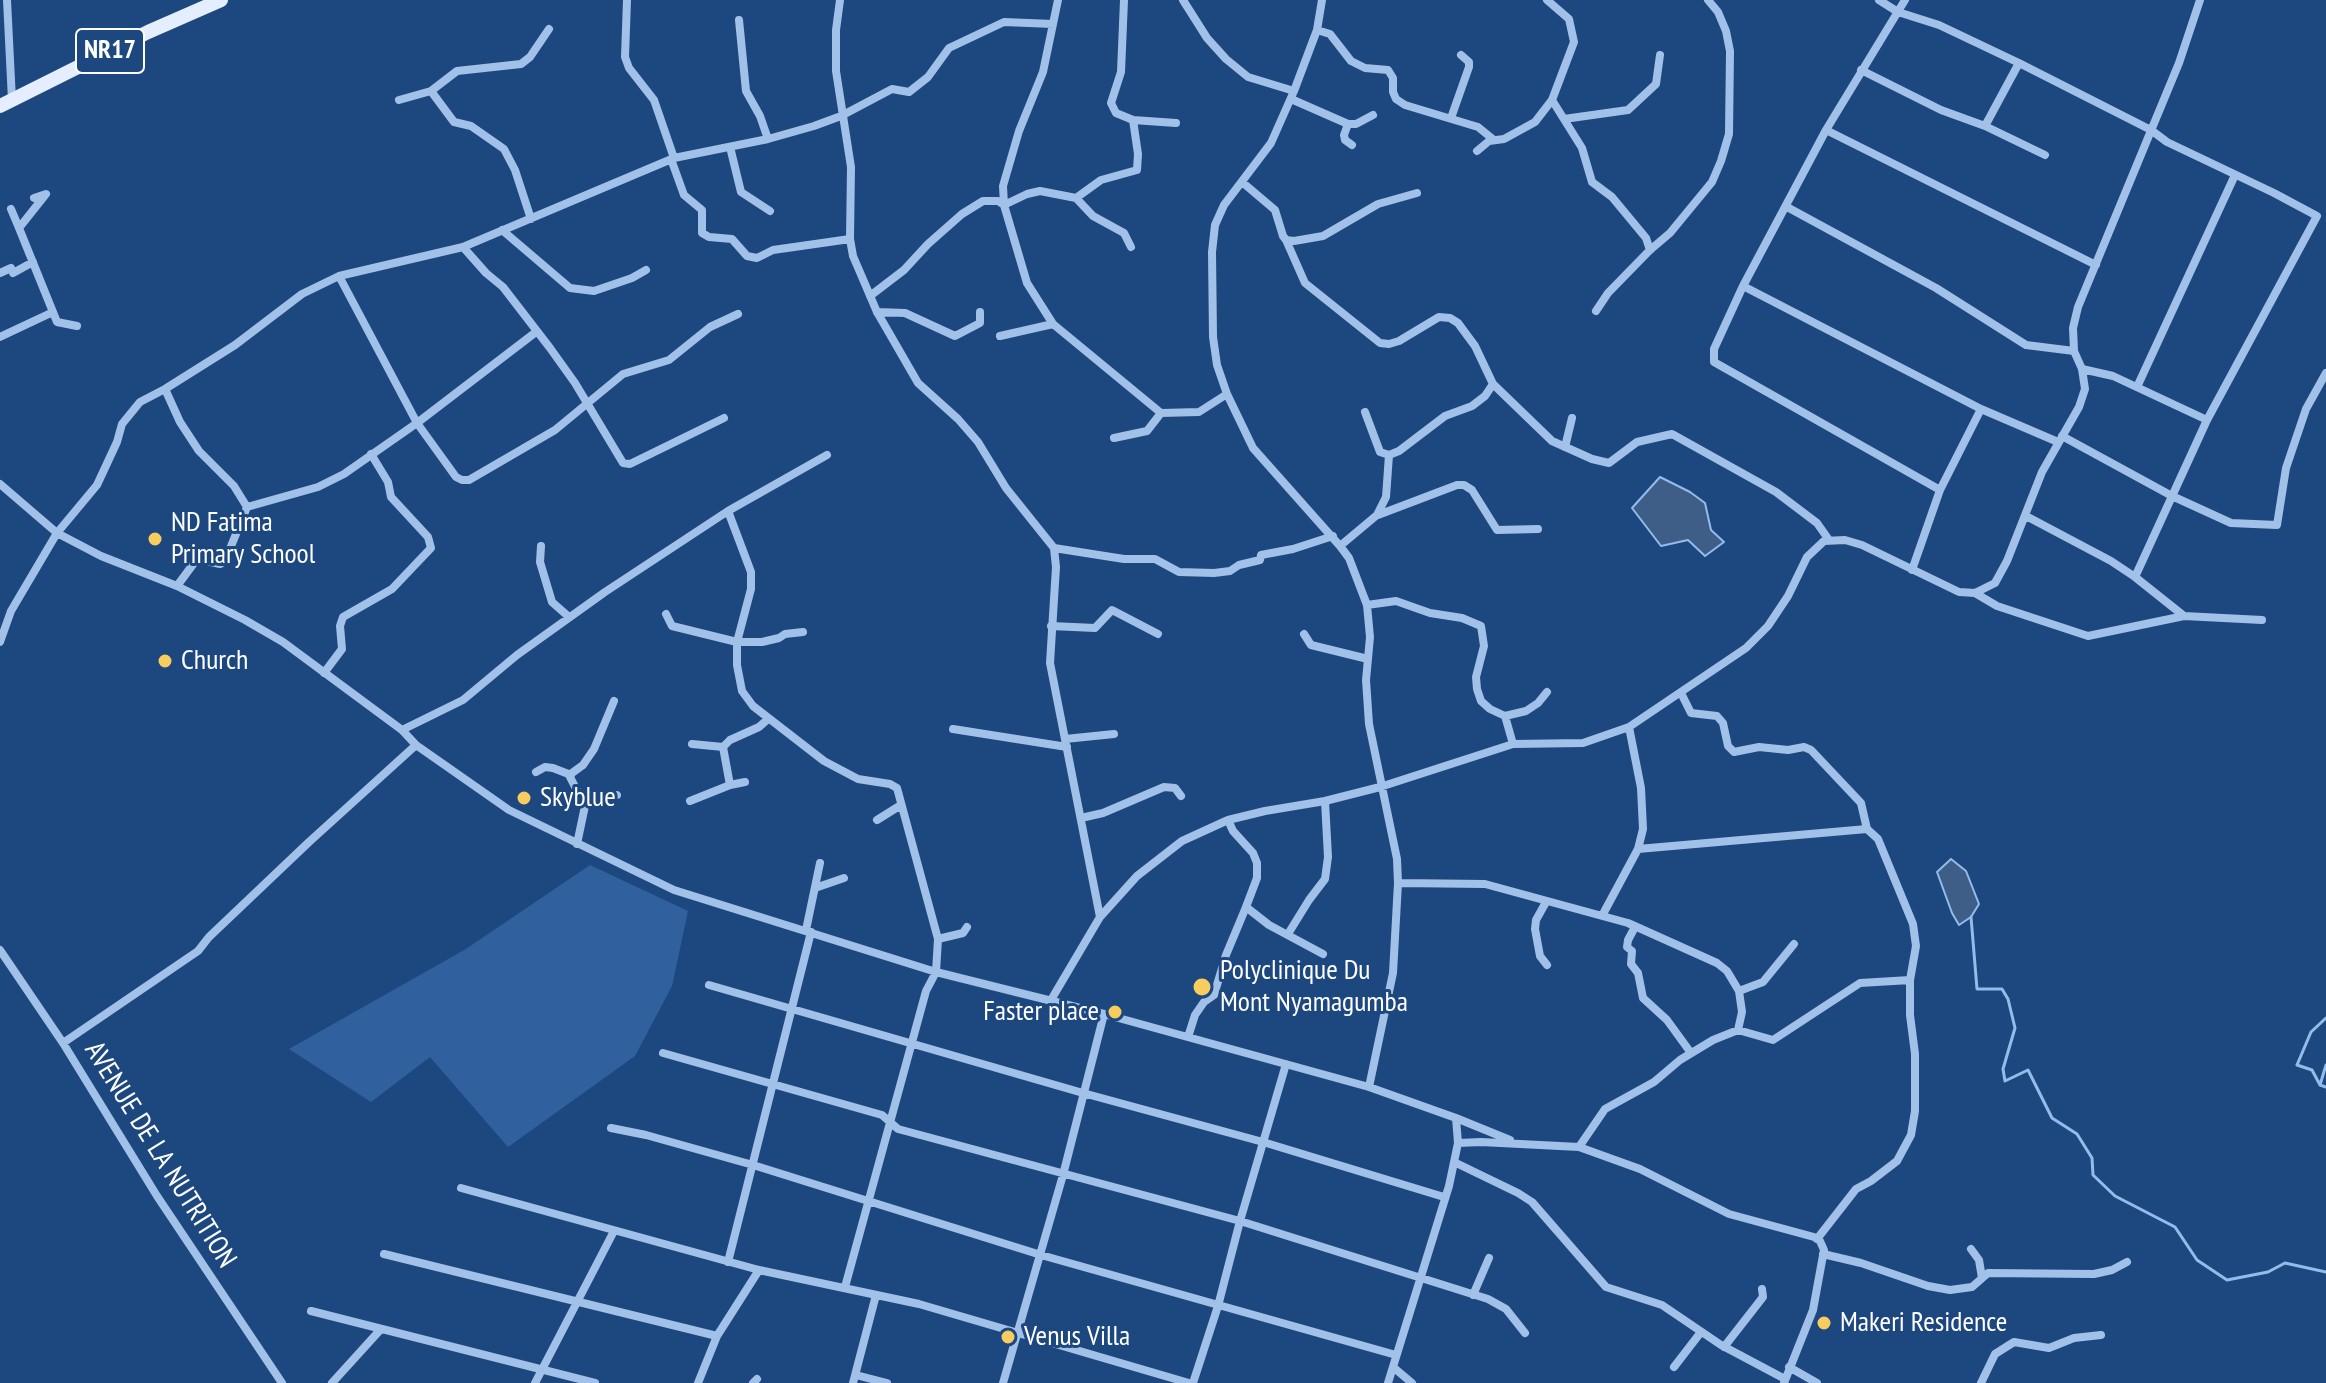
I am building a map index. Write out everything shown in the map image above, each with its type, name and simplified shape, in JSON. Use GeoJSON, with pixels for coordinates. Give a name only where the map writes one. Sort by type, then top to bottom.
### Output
{"type":"FeatureCollection","features":[{"type":"Feature","properties":{"kind":"main road","name":"NR17"},"geometry":{"type":"LineString","coordinates":[[6,103],[148,32],[221,0]]}},
{"type":"Feature","properties":{"kind":"street"},"geometry":{"type":"LineString","coordinates":[[6,103],[7,0]]}},
{"type":"Feature","properties":{"kind":"street"},"geometry":{"type":"LineString","coordinates":[[629,0],[625,57],[629,68],[654,100],[684,195],[702,210],[702,233],[709,237],[732,239],[747,256],[757,258],[773,250],[850,239]]}},
{"type":"Feature","properties":{"kind":"street"},"geometry":{"type":"LineString","coordinates":[[840,0],[836,71],[851,167],[850,239],[853,256],[877,312],[918,383],[978,442],[1006,488],[1054,548],[1056,567],[1050,663],[1100,917]]}},
{"type":"Feature","properties":{"kind":"street"},"geometry":{"type":"LineString","coordinates":[[1058,0],[1043,72],[1003,186],[1004,205],[1027,283],[1053,324],[1161,413],[1199,412],[1227,394]]}},
{"type":"Feature","properties":{"kind":"street"},"geometry":{"type":"LineString","coordinates":[[1124,0],[1121,72],[1111,103],[1116,113],[1133,120],[1176,123]]}},
{"type":"Feature","properties":{"kind":"street"},"geometry":{"type":"LineString","coordinates":[[1183,0],[1207,38],[1248,77],[1293,95],[1348,124],[1356,124],[1373,115]]}},
{"type":"Feature","properties":{"kind":"street"},"geometry":{"type":"LineString","coordinates":[[1322,0],[1317,30],[1271,143],[1224,205],[1215,225],[1212,252],[1213,337],[1217,365],[1227,394],[1253,448],[1333,536],[1349,558],[1367,605],[1370,637],[1366,680],[1369,724],[1397,859],[1398,883],[1393,973],[1369,1087]]}},
{"type":"Feature","properties":{"kind":"street"},"geometry":{"type":"LineString","coordinates":[[1477,151],[1535,122],[1552,100],[1574,42],[1569,19],[1547,0]]}},
{"type":"Feature","properties":{"kind":"street"},"geometry":{"type":"LineString","coordinates":[[1596,311],[1608,293],[1670,233],[1712,182],[1729,134],[1730,51],[1718,12],[1708,0]]}},
{"type":"Feature","properties":{"kind":"street"},"geometry":{"type":"LineString","coordinates":[[1879,0],[1898,12],[1939,25],[2019,63],[2151,130],[2167,142],[2321,218],[2207,420],[2135,577]]}},
{"type":"Feature","properties":{"kind":"street"},"geometry":{"type":"LineString","coordinates":[[1905,0],[1826,130],[1743,286],[1714,349],[1714,362],[1940,490]]}},
{"type":"Feature","properties":{"kind":"street"},"geometry":{"type":"LineString","coordinates":[[1975,593],[1995,583],[2026,516],[2042,472],[2079,407],[2085,389],[2082,369],[2074,351],[2073,328],[2078,307],[2179,63],[2200,0]]}},
{"type":"Feature","properties":{"kind":"street"},"geometry":{"type":"LineString","coordinates":[[739,20],[746,91],[768,139]]}},
{"type":"Feature","properties":{"kind":"street"},"geometry":{"type":"LineString","coordinates":[[0,642],[11,611],[57,533],[97,485],[122,424],[140,402],[235,345],[302,294],[339,276],[463,247],[672,158],[768,139],[841,116],[892,89],[909,92],[919,86],[949,48],[1004,22],[1053,24]]}},
{"type":"Feature","properties":{"kind":"street"},"geometry":{"type":"LineString","coordinates":[[399,100],[431,91],[457,71],[521,64],[530,57],[549,29]]}},
{"type":"Feature","properties":{"kind":"street"},"geometry":{"type":"LineString","coordinates":[[1317,30],[1330,34],[1351,61],[1365,68],[1388,70],[1393,78],[1396,99],[1405,105],[1478,127],[1494,140]]}},
{"type":"Feature","properties":{"kind":"street"},"geometry":{"type":"LineString","coordinates":[[1451,118],[1469,67],[1469,62],[1461,55]]}},
{"type":"Feature","properties":{"kind":"street"},"geometry":{"type":"LineString","coordinates":[[1564,119],[1628,110],[1656,84],[1660,55]]}},
{"type":"Feature","properties":{"kind":"street"},"geometry":{"type":"LineString","coordinates":[[1985,126],[2019,63]]}},
{"type":"Feature","properties":{"kind":"street"},"geometry":{"type":"LineString","coordinates":[[1861,70],[1941,110],[1985,126],[2045,155]]}},
{"type":"Feature","properties":{"kind":"street"},"geometry":{"type":"LineString","coordinates":[[431,91],[454,122],[471,126],[504,149],[515,170],[531,219]]}},
{"type":"Feature","properties":{"kind":"street"},"geometry":{"type":"LineString","coordinates":[[1552,100],[1582,148],[1592,182],[1612,197],[1646,238],[1650,250]]}},
{"type":"Feature","properties":{"kind":"street"},"geometry":{"type":"LineString","coordinates":[[1076,198],[1101,180],[1137,170],[1133,120]]}},
{"type":"Feature","properties":{"kind":"street"},"geometry":{"type":"LineString","coordinates":[[1348,124],[1344,135],[1352,145]]}},
{"type":"Feature","properties":{"kind":"street"},"geometry":{"type":"LineString","coordinates":[[1826,130],[2096,265]]}},
{"type":"Feature","properties":{"kind":"street"},"geometry":{"type":"LineString","coordinates":[[730,147],[741,192],[770,211]]}},
{"type":"Feature","properties":{"kind":"street"},"geometry":{"type":"LineString","coordinates":[[2137,387],[2235,175]]}},
{"type":"Feature","properties":{"kind":"street"},"geometry":{"type":"LineString","coordinates":[[1242,182],[1275,210],[1305,283],[1373,339],[1389,344],[1433,319],[1450,318],[1458,323],[1475,346],[1493,384],[1539,431],[1565,447],[1609,463],[1637,442],[1672,434],[1776,492],[1817,523],[1829,540]]}},
{"type":"Feature","properties":{"kind":"street"},"geometry":{"type":"LineString","coordinates":[[1004,205],[1040,191],[1076,198],[1093,216],[1124,233],[1131,247]]}},
{"type":"Feature","properties":{"kind":"street"},"geometry":{"type":"LineString","coordinates":[[1286,240],[1323,236],[1378,204],[1417,193]]}},
{"type":"Feature","properties":{"kind":"street"},"geometry":{"type":"LineString","coordinates":[[19,228],[46,194],[34,198]]}},
{"type":"Feature","properties":{"kind":"street"},"geometry":{"type":"LineString","coordinates":[[870,296],[904,270],[962,214],[983,201],[998,201],[1004,205]]}},
{"type":"Feature","properties":{"kind":"street"},"geometry":{"type":"LineString","coordinates":[[1787,207],[1936,288],[2026,345],[2074,351]]}},
{"type":"Feature","properties":{"kind":"street"},"geometry":{"type":"LineString","coordinates":[[11,209],[57,322],[77,326]]}},
{"type":"Feature","properties":{"kind":"street"},"geometry":{"type":"LineString","coordinates":[[502,230],[570,288],[594,291],[646,270]]}},
{"type":"Feature","properties":{"kind":"street"},"geometry":{"type":"LineString","coordinates":[[463,247],[503,287],[558,360],[623,463],[630,464],[724,418]]}},
{"type":"Feature","properties":{"kind":"street"},"geometry":{"type":"LineString","coordinates":[[0,273],[11,268],[13,273],[33,262]]}},
{"type":"Feature","properties":{"kind":"street"},"geometry":{"type":"LineString","coordinates":[[339,276],[417,423],[456,477],[469,480],[555,430],[623,374],[669,360],[710,327],[738,314]]}},
{"type":"Feature","properties":{"kind":"street"},"geometry":{"type":"LineString","coordinates":[[1743,286],[1981,409],[2060,439],[2231,523],[2277,525],[2286,468],[2306,409],[2326,373]]}},
{"type":"Feature","properties":{"kind":"street"},"geometry":{"type":"LineString","coordinates":[[0,337],[53,312]]}},
{"type":"Feature","properties":{"kind":"street"},"geometry":{"type":"LineString","coordinates":[[877,312],[905,313],[955,336],[980,323],[980,312]]}},
{"type":"Feature","properties":{"kind":"street"},"geometry":{"type":"LineString","coordinates":[[1000,336],[1053,324]]}},
{"type":"Feature","properties":{"kind":"street"},"geometry":{"type":"LineString","coordinates":[[247,507],[318,487],[344,474],[417,423],[536,332]]}},
{"type":"Feature","properties":{"kind":"street"},"geometry":{"type":"LineString","coordinates":[[2082,369],[2097,371],[2137,387],[2207,420]]}},
{"type":"Feature","properties":{"kind":"street"},"geometry":{"type":"LineString","coordinates":[[1365,412],[1380,452],[1389,455],[1399,451],[1445,416],[1472,406],[1485,396],[1493,384]]}},
{"type":"Feature","properties":{"kind":"street"},"geometry":{"type":"LineString","coordinates":[[165,389],[180,422],[199,451],[234,486],[247,507]]}},
{"type":"Feature","properties":{"kind":"street"},"geometry":{"type":"LineString","coordinates":[[1912,570],[1940,490],[1981,409]]}},
{"type":"Feature","properties":{"kind":"street"},"geometry":{"type":"LineString","coordinates":[[1114,438],[1147,431],[1161,413]]}},
{"type":"Feature","properties":{"kind":"street"},"geometry":{"type":"LineString","coordinates":[[1565,447],[1572,418]]}},
{"type":"Feature","properties":{"kind":"street"},"geometry":{"type":"LineString","coordinates":[[324,673],[342,649],[340,626],[343,617],[392,589],[431,548],[428,537],[391,497],[388,482],[371,454]]}},
{"type":"Feature","properties":{"kind":"street"},"geometry":{"type":"LineString","coordinates":[[402,730],[463,700],[569,617],[728,511],[827,455]]}},
{"type":"Feature","properties":{"kind":"street"},"geometry":{"type":"LineString","coordinates":[[1377,515],[1386,497],[1389,455]]}},
{"type":"Feature","properties":{"kind":"street"},"geometry":{"type":"LineString","coordinates":[[0,484],[57,533],[101,556],[177,586],[262,630],[509,810],[674,890],[936,972],[1104,1014],[1369,1087],[1521,1143]]}},
{"type":"Feature","properties":{"kind":"street"},"geometry":{"type":"LineString","coordinates":[[1340,546],[1377,515],[1457,485],[1472,490],[1497,530],[1538,529]]}},
{"type":"Feature","properties":{"kind":"street"},"geometry":{"type":"LineString","coordinates":[[177,586],[197,559],[220,564],[225,561],[247,507]]}},
{"type":"Feature","properties":{"kind":"street"},"geometry":{"type":"LineString","coordinates":[[728,511],[751,572],[751,589],[737,642],[742,691],[768,719],[841,771],[858,779],[897,788],[938,939],[936,972],[926,991],[845,1287]]}},
{"type":"Feature","properties":{"kind":"street"},"geometry":{"type":"LineString","coordinates":[[2026,516],[2111,561],[2184,616]]}},
{"type":"Feature","properties":{"kind":"street"},"geometry":{"type":"LineString","coordinates":[[1054,548],[1076,549],[1124,559],[1155,559],[1179,572],[1214,573],[1230,571],[1239,565],[1260,560],[1261,555],[1333,536]]}},
{"type":"Feature","properties":{"kind":"street"},"geometry":{"type":"LineString","coordinates":[[1051,1000],[1100,917],[1137,876],[1182,841],[1228,820],[1380,787],[1513,744],[1583,743],[1629,727],[1746,648],[1768,626],[1788,596],[1807,557],[1829,540],[1862,545],[1959,592],[1975,593],[1997,606],[2088,636],[2184,616],[2262,620]]}},
{"type":"Feature","properties":{"kind":"street"},"geometry":{"type":"LineString","coordinates":[[541,546],[540,562],[552,602],[569,617]]}},
{"type":"Feature","properties":{"kind":"street"},"geometry":{"type":"LineString","coordinates":[[1367,605],[1396,601],[1481,626],[1484,646],[1476,677],[1477,689],[1481,701],[1490,709],[1505,716],[1526,711],[1547,692]]}},
{"type":"Feature","properties":{"kind":"street"},"geometry":{"type":"LineString","coordinates":[[1051,626],[1095,628],[1112,610],[1158,634]]}},
{"type":"Feature","properties":{"kind":"street"},"geometry":{"type":"LineString","coordinates":[[666,614],[672,626],[737,642],[762,642],[803,632]]}},
{"type":"Feature","properties":{"kind":"street"},"geometry":{"type":"LineString","coordinates":[[1304,634],[1311,645],[1368,659]]}},
{"type":"Feature","properties":{"kind":"street"},"geometry":{"type":"LineString","coordinates":[[1681,693],[1691,713],[1717,716],[1723,723],[1728,746],[1734,752],[1759,747],[1788,750],[1804,747],[1811,750],[1861,803],[1867,829],[1878,839],[1913,924],[1916,946],[1910,980],[1910,1026],[1916,1084],[1911,1135],[1897,1161],[1856,1189],[1817,1239]]}},
{"type":"Feature","properties":{"kind":"street"},"geometry":{"type":"LineString","coordinates":[[571,775],[594,749],[614,701]]}},
{"type":"Feature","properties":{"kind":"street"},"geometry":{"type":"LineString","coordinates":[[1505,716],[1513,744]]}},
{"type":"Feature","properties":{"kind":"street"},"geometry":{"type":"LineString","coordinates":[[723,747],[768,719]]}},
{"type":"Feature","properties":{"kind":"street"},"geometry":{"type":"LineString","coordinates":[[1603,914],[1638,849],[1643,829],[1641,788],[1629,727]]}},
{"type":"Feature","properties":{"kind":"street"},"geometry":{"type":"LineString","coordinates":[[953,729],[1066,743],[1114,734]]}},
{"type":"Feature","properties":{"kind":"street"},"geometry":{"type":"LineString","coordinates":[[692,744],[723,747]]}},
{"type":"Feature","properties":{"kind":"street"},"geometry":{"type":"LineString","coordinates":[[63,1043],[198,951],[309,842],[416,745]]}},
{"type":"Feature","properties":{"kind":"street"},"geometry":{"type":"LineString","coordinates":[[723,747],[730,785]]}},
{"type":"Feature","properties":{"kind":"street"},"geometry":{"type":"LineString","coordinates":[[536,772],[545,767],[571,775],[585,811],[577,844]]}},
{"type":"Feature","properties":{"kind":"street"},"geometry":{"type":"LineString","coordinates":[[690,801],[745,782]]}},
{"type":"Feature","properties":{"kind":"street"},"geometry":{"type":"LineString","coordinates":[[1081,818],[1103,813],[1164,787],[1175,788],[1181,796]]}},
{"type":"Feature","properties":{"kind":"street"},"geometry":{"type":"LineString","coordinates":[[584,803],[593,798],[617,795]]}},
{"type":"Feature","properties":{"kind":"street"},"geometry":{"type":"LineString","coordinates":[[1288,934],[1325,879],[1328,857],[1325,801]]}},
{"type":"Feature","properties":{"kind":"street"},"geometry":{"type":"LineString","coordinates":[[877,820],[901,805]]}},
{"type":"Feature","properties":{"kind":"street"},"geometry":{"type":"LineString","coordinates":[[1188,1037],[1195,1015],[1204,1002],[1214,995],[1226,955],[1257,878],[1253,853],[1233,831],[1228,820]]}},
{"type":"Feature","properties":{"kind":"street"},"geometry":{"type":"LineString","coordinates":[[1638,849],[1867,829]]}},
{"type":"Feature","properties":{"kind":"street"},"geometry":{"type":"LineString","coordinates":[[728,1262],[791,1010],[820,863]]}},
{"type":"Feature","properties":{"kind":"street"},"geometry":{"type":"LineString","coordinates":[[815,888],[844,878]]}},
{"type":"Feature","properties":{"kind":"street"},"geometry":{"type":"LineString","coordinates":[[1398,883],[1485,884],[1546,902],[1603,914],[1635,927],[1717,963],[1727,971],[1739,991],[1742,1012],[1738,1030]]}},
{"type":"Feature","properties":{"kind":"street"},"geometry":{"type":"LineString","coordinates":[[1546,902],[1536,920],[1535,929],[1540,956],[1547,965]]}},
{"type":"Feature","properties":{"kind":"street"},"geometry":{"type":"LineString","coordinates":[[1246,907],[1269,925],[1323,954]]}},
{"type":"Feature","properties":{"kind":"street"},"geometry":{"type":"LineString","coordinates":[[938,939],[963,933],[967,927]]}},
{"type":"Feature","properties":{"kind":"street"},"geometry":{"type":"LineString","coordinates":[[1635,927],[1627,947],[1632,951],[1631,964],[1638,973],[1643,998],[1667,1020],[1691,1053]]}},
{"type":"Feature","properties":{"kind":"street"},"geometry":{"type":"LineString","coordinates":[[1739,991],[1763,982],[1794,944]]}},
{"type":"Feature","properties":{"kind":"street","name":"AVENUE DE LA NUTRITION"},"geometry":{"type":"LineString","coordinates":[[0,950],[63,1043],[157,1196],[282,1383]]}},
{"type":"Feature","properties":{"kind":"street"},"geometry":{"type":"LineString","coordinates":[[1579,1147],[1605,1109],[1654,1082],[1713,1040],[1738,1030],[1773,1040],[1860,983],[1910,980]]}},
{"type":"Feature","properties":{"kind":"street"},"geometry":{"type":"LineString","coordinates":[[709,985],[1263,1142],[1444,1197]]}},
{"type":"Feature","properties":{"kind":"street"},"geometry":{"type":"LineString","coordinates":[[1003,1383],[1063,1175],[1104,1014]]}},
{"type":"Feature","properties":{"kind":"street"},"geometry":{"type":"LineString","coordinates":[[663,1053],[882,1115],[898,1129],[1240,1221],[1473,1295],[1506,1309],[1525,1333]]}},
{"type":"Feature","properties":{"kind":"street"},"geometry":{"type":"LineString","coordinates":[[461,1188],[759,1270],[932,1308],[1191,1383],[1218,1306],[1286,1064]]}},
{"type":"Feature","properties":{"kind":"street"},"geometry":{"type":"LineString","coordinates":[[1388,1383],[1454,1162],[1458,1143],[1456,1118]]}},
{"type":"Feature","properties":{"kind":"street"},"geometry":{"type":"LineString","coordinates":[[611,1128],[753,1165],[925,1221],[1396,1355]]}},
{"type":"Feature","properties":{"kind":"street"},"geometry":{"type":"LineString","coordinates":[[1454,1162],[1532,1202],[1606,1287],[1662,1305],[1724,1347],[1785,1381],[1813,1310],[1823,1254],[1822,1245],[1817,1239],[1729,1214],[1640,1169],[1579,1147],[1458,1143]]}},
{"type":"Feature","properties":{"kind":"street"},"geometry":{"type":"LineString","coordinates":[[535,1383],[614,1231]]}},
{"type":"Feature","properties":{"kind":"street"},"geometry":{"type":"LineString","coordinates":[[1971,1249],[1979,1260],[1982,1278]]}},
{"type":"Feature","properties":{"kind":"street"},"geometry":{"type":"LineString","coordinates":[[384,1254],[717,1336]]}},
{"type":"Feature","properties":{"kind":"street"},"geometry":{"type":"LineString","coordinates":[[1823,1254],[1940,1289],[1972,1287],[1988,1273],[2094,1274],[2127,1262]]}},
{"type":"Feature","properties":{"kind":"street"},"geometry":{"type":"LineString","coordinates":[[1473,1295],[1489,1258]]}},
{"type":"Feature","properties":{"kind":"street"},"geometry":{"type":"LineString","coordinates":[[698,1383],[717,1336],[759,1270]]}},
{"type":"Feature","properties":{"kind":"street"},"geometry":{"type":"LineString","coordinates":[[1724,1347],[1763,1297],[1762,1289]]}},
{"type":"Feature","properties":{"kind":"street"},"geometry":{"type":"LineString","coordinates":[[876,1295],[854,1379],[887,1383]]}},
{"type":"Feature","properties":{"kind":"street"},"geometry":{"type":"LineString","coordinates":[[311,1311],[595,1383]]}},
{"type":"Feature","properties":{"kind":"street"},"geometry":{"type":"LineString","coordinates":[[332,1383],[381,1329]]}},
{"type":"Feature","properties":{"kind":"street"},"geometry":{"type":"LineString","coordinates":[[1674,1367],[1701,1332]]}},
{"type":"Feature","properties":{"kind":"street"},"geometry":{"type":"LineString","coordinates":[[1981,1383],[1995,1354],[2014,1342],[2049,1348],[2074,1338],[2101,1335]]}},
{"type":"Feature","properties":{"kind":"street"},"geometry":{"type":"LineString","coordinates":[[1393,1367],[1412,1383]]}},
{"type":"Feature","properties":{"kind":"street"},"geometry":{"type":"LineString","coordinates":[[1789,1367],[1817,1383]]}},
{"type":"Feature","properties":{"kind":"shaded area"},"geometry":{"type":"Polygon","coordinates":[[[1660,477],[1705,503],[1711,530],[1724,542],[1705,556],[1688,540],[1661,546],[1632,508],[1660,477]]]}},
{"type":"Feature","properties":{"kind":"shaded area"},"geometry":{"type":"Polygon","coordinates":[[[1951,859],[1966,871],[1979,904],[1971,917],[1959,925],[1937,872],[1951,859]]]}},
{"type":"Feature","properties":{"kind":"shaded area"},"geometry":{"type":"Polygon","coordinates":[[[590,865],[688,911],[672,986],[635,1056],[508,1147],[430,1057],[371,1102],[289,1049],[466,949],[590,865]]]}},
{"type":"Feature","properties":{"kind":"waterway"},"geometry":{"type":"LineString","coordinates":[[1971,917],[1977,989],[2002,989],[2008,999],[2015,1028],[2003,1069],[2005,1081],[2028,1070],[2052,1118],[2077,1134],[2092,1158],[2093,1175],[2115,1196],[2175,1227],[2197,1260],[2227,1280],[2268,1272],[2285,1263],[2326,1272]]}},
{"type":"Feature","properties":{"kind":"waterway"},"geometry":{"type":"LineString","coordinates":[[2320,1085],[2312,1070],[2297,1065],[2311,1032],[2326,1018]]}},
{"type":"Feature","properties":{"kind":"waterway"},"geometry":{"type":"LineString","coordinates":[[2326,1065],[2320,1085],[2326,1087]]}},
{"type":"Feature","properties":{"kind":"place","name":"ND Fatima Primary School"},"geometry":{"type":"Point","coordinates":[155,539]}},
{"type":"Feature","properties":{"kind":"place","name":"Church"},"geometry":{"type":"Point","coordinates":[165,661]}},
{"type":"Feature","properties":{"kind":"place","name":"Skyblue"},"geometry":{"type":"Point","coordinates":[524,798]}},
{"type":"Feature","properties":{"kind":"place","name":"Polyclinique Du Mont Nyamagumba"},"geometry":{"type":"Point","coordinates":[1202,987]}},
{"type":"Feature","properties":{"kind":"place","name":"Faster place"},"geometry":{"type":"Point","coordinates":[1115,1012]}},
{"type":"Feature","properties":{"kind":"place","name":"Makeri Residence"},"geometry":{"type":"Point","coordinates":[1824,1323]}},
{"type":"Feature","properties":{"kind":"place","name":"Venus Villa"},"geometry":{"type":"Point","coordinates":[1008,1337]}}]}
